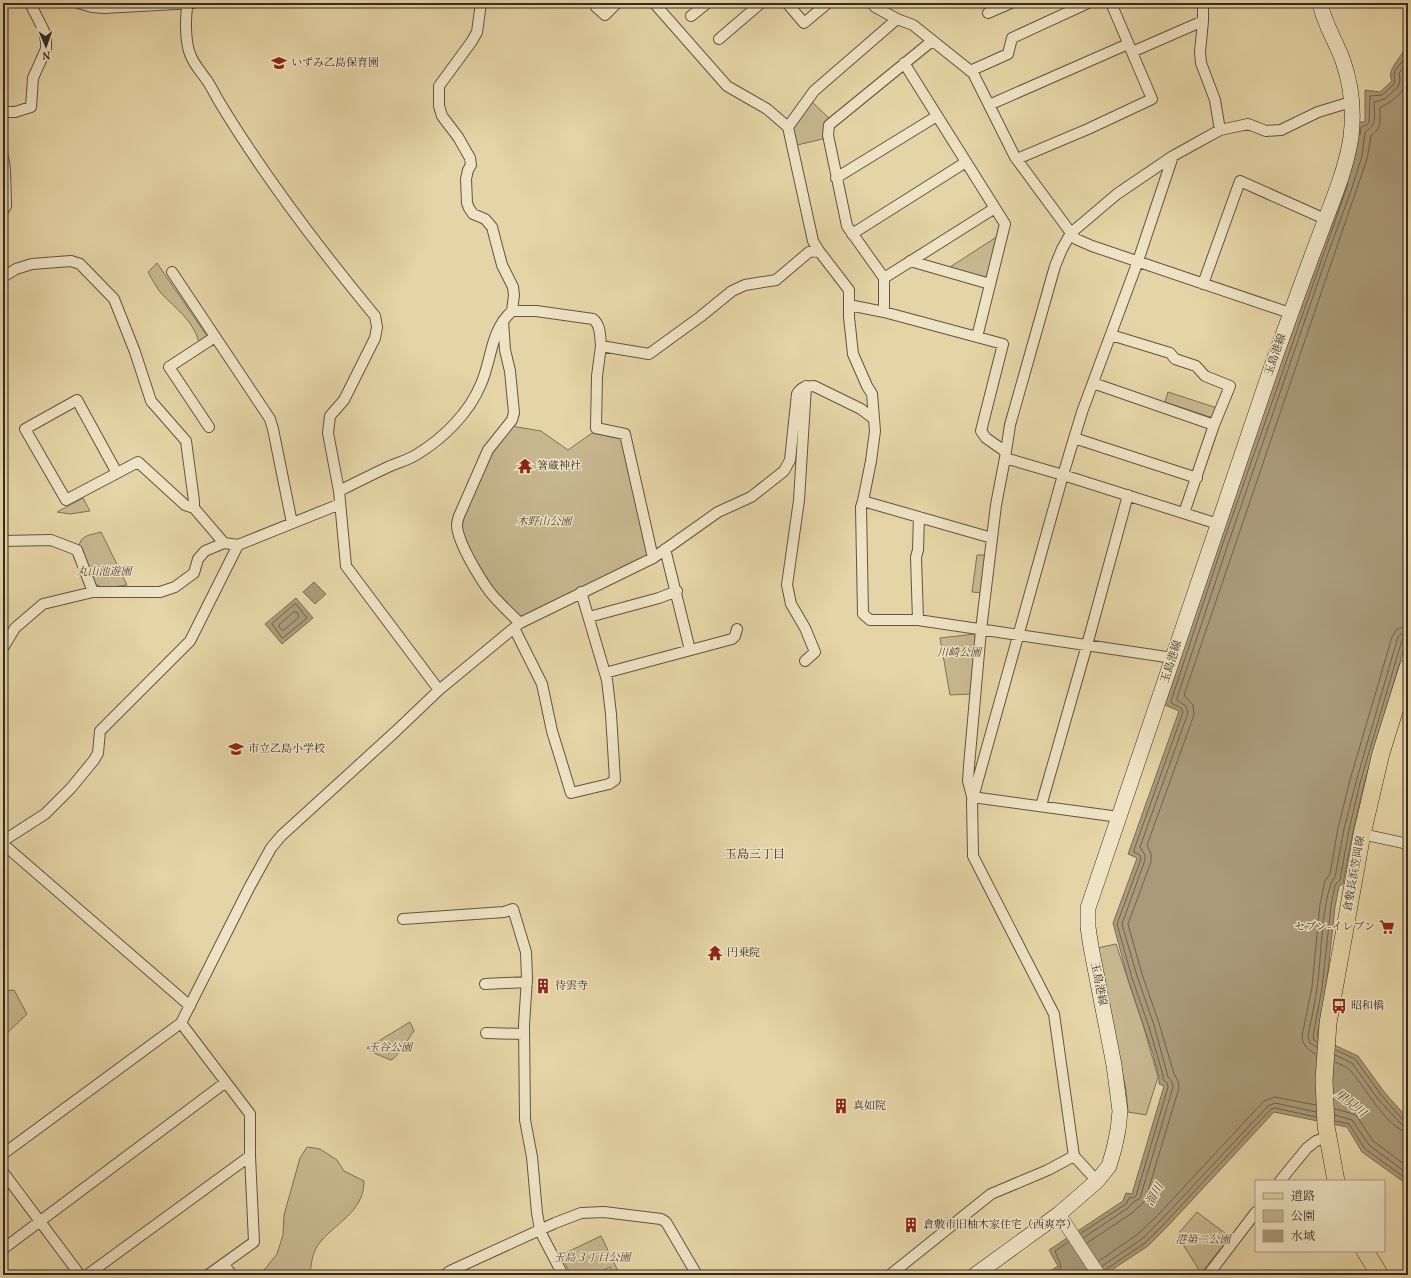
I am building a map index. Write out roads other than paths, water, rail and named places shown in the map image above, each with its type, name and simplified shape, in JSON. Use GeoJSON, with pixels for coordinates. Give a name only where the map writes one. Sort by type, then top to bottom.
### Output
{"type":"FeatureCollection","features":[{"type":"Feature","properties":{"kind":"main road","name":"玉島港線"},"geometry":{"type":"LineString","coordinates":[[975,1275],[1059,1214],[1097,1181],[1108,1166],[1114,1149],[1120,1111],[1114,1065],[1091,947],[1088,927],[1088,908],[1290,313],[1347,158],[1351,135],[1350,85],[1343,60],[1332,38],[1320,3]]}},
{"type":"Feature","properties":{"kind":"main road","name":"倉敷長浜笠岡線"},"geometry":{"type":"LineString","coordinates":[[1336,1180],[1327,1132],[1324,1080],[1328,1023],[1362,834],[1382,753],[1408,667]]}},
{"type":"Feature","properties":{"kind":"main road"},"geometry":{"type":"LineString","coordinates":[[1366,1252],[1380,1275]]}},
{"type":"Feature","properties":{"kind":"street"},"geometry":{"type":"LineString","coordinates":[[3,112],[15,112],[31,107],[33,78],[46,49],[46,36],[30,3]]}},
{"type":"Feature","properties":{"kind":"street"},"geometry":{"type":"LineString","coordinates":[[78,3],[92,7],[104,8],[190,3],[186,21],[188,45],[194,63],[208,82],[235,128],[306,230],[375,316],[377,327],[375,338],[344,400],[330,416],[328,433],[339,491],[346,566],[439,690]]}},
{"type":"Feature","properties":{"kind":"street"},"geometry":{"type":"LineString","coordinates":[[339,491],[416,456],[455,424],[472,402],[482,382],[493,340],[498,328],[512,311],[514,295],[513,287],[502,265],[492,227],[485,219],[473,214],[467,203],[466,179],[471,165],[470,158],[458,137],[442,116],[439,106],[439,86],[477,32],[481,3]]}},
{"type":"Feature","properties":{"kind":"street"},"geometry":{"type":"LineString","coordinates":[[596,7],[605,15],[617,3]]}},
{"type":"Feature","properties":{"kind":"street"},"geometry":{"type":"LineString","coordinates":[[654,3],[727,86],[767,109],[788,127],[813,240],[819,251],[849,290],[852,354],[866,386],[872,394],[875,431],[871,461],[861,507],[863,614],[870,620],[918,620],[1173,658]]}},
{"type":"Feature","properties":{"kind":"street"},"geometry":{"type":"LineString","coordinates":[[691,16],[707,3]]}},
{"type":"Feature","properties":{"kind":"street"},"geometry":{"type":"LineString","coordinates":[[719,39],[761,3]]}},
{"type":"Feature","properties":{"kind":"street"},"geometry":{"type":"LineString","coordinates":[[787,3],[804,24],[828,3]]}},
{"type":"Feature","properties":{"kind":"street"},"geometry":{"type":"LineString","coordinates":[[872,3],[875,7],[913,26],[973,73],[1017,159],[1076,239],[1092,246],[1290,313]]}},
{"type":"Feature","properties":{"kind":"street"},"geometry":{"type":"LineString","coordinates":[[988,13],[1011,3]]}},
{"type":"Feature","properties":{"kind":"street"},"geometry":{"type":"LineString","coordinates":[[970,71],[1008,54],[1012,38],[1088,3]]}},
{"type":"Feature","properties":{"kind":"street"},"geometry":{"type":"LineString","coordinates":[[1017,159],[1088,129],[1152,99],[1111,3]]}},
{"type":"Feature","properties":{"kind":"street"},"geometry":{"type":"LineString","coordinates":[[1203,3],[1200,52],[1201,62],[1215,100],[1220,130]]}},
{"type":"Feature","properties":{"kind":"street"},"geometry":{"type":"LineString","coordinates":[[788,127],[814,91],[897,19]]}},
{"type":"Feature","properties":{"kind":"street"},"geometry":{"type":"LineString","coordinates":[[989,105],[1130,48],[1203,21]]}},
{"type":"Feature","properties":{"kind":"street"},"geometry":{"type":"LineString","coordinates":[[884,312],[884,278],[847,226],[828,135],[829,125],[932,40]]}},
{"type":"Feature","properties":{"kind":"street"},"geometry":{"type":"LineString","coordinates":[[904,63],[1005,224],[977,337]]}},
{"type":"Feature","properties":{"kind":"street"},"geometry":{"type":"LineString","coordinates":[[1097,1181],[1074,1156],[1054,1014],[973,856],[972,797],[968,781],[968,766],[981,630],[996,504],[1010,425],[1056,266],[1062,249],[1071,233],[1116,194],[1174,156],[1220,130],[1248,124],[1266,131],[1281,130],[1318,112],[1351,102]]}},
{"type":"Feature","properties":{"kind":"street"},"geometry":{"type":"LineString","coordinates":[[836,178],[937,116]]}},
{"type":"Feature","properties":{"kind":"street"},"geometry":{"type":"LineString","coordinates":[[972,797],[1074,438],[1174,156]]}},
{"type":"Feature","properties":{"kind":"street"},"geometry":{"type":"LineString","coordinates":[[3,157],[5,170],[6,206],[3,211]]}},
{"type":"Feature","properties":{"kind":"street"},"geometry":{"type":"LineString","coordinates":[[852,234],[966,162]]}},
{"type":"Feature","properties":{"kind":"street"},"geometry":{"type":"LineString","coordinates":[[1203,284],[1240,182],[1325,219]]}},
{"type":"Feature","properties":{"kind":"street"},"geometry":{"type":"LineString","coordinates":[[884,278],[995,208]]}},
{"type":"Feature","properties":{"kind":"street"},"geometry":{"type":"LineString","coordinates":[[602,346],[649,354],[700,317],[732,291],[746,286],[776,280],[809,252],[819,251]]}},
{"type":"Feature","properties":{"kind":"street"},"geometry":{"type":"LineString","coordinates":[[3,277],[16,269],[32,264],[71,261],[80,264],[114,299],[135,352],[151,401],[186,441],[194,508]]}},
{"type":"Feature","properties":{"kind":"street"},"geometry":{"type":"LineString","coordinates":[[910,261],[990,284]]}},
{"type":"Feature","properties":{"kind":"street"},"geometry":{"type":"LineString","coordinates":[[172,272],[270,419],[292,524]]}},
{"type":"Feature","properties":{"kind":"street"},"geometry":{"type":"LineString","coordinates":[[849,305],[884,312],[1003,344],[981,431],[986,438],[1005,455],[1218,524]]}},
{"type":"Feature","properties":{"kind":"street"},"geometry":{"type":"LineString","coordinates":[[512,311],[536,312],[593,319],[597,322],[602,346],[597,376],[596,428],[625,434],[653,558]]}},
{"type":"Feature","properties":{"kind":"street"},"geometry":{"type":"LineString","coordinates":[[503,321],[505,350],[510,371],[514,413],[512,420],[488,450],[459,516],[457,525],[469,559],[484,583],[517,626],[542,684],[552,731],[571,793],[610,784],[615,780],[611,714],[605,673],[581,592]]}},
{"type":"Feature","properties":{"kind":"street"},"geometry":{"type":"LineString","coordinates":[[1111,335],[1170,353],[1176,359],[1196,366],[1205,376],[1230,386],[1214,425],[1184,513]]}},
{"type":"Feature","properties":{"kind":"street"},"geometry":{"type":"LineString","coordinates":[[209,427],[169,367],[215,336]]}},
{"type":"Feature","properties":{"kind":"street"},"geometry":{"type":"LineString","coordinates":[[1093,383],[1214,425]]}},
{"type":"Feature","properties":{"kind":"street"},"geometry":{"type":"LineString","coordinates":[[3,1154],[181,1023],[249,888],[271,848],[281,836],[439,690],[517,626],[581,592],[653,558],[718,512],[750,497],[784,471],[790,460],[797,394],[800,389],[806,386],[814,386],[861,410],[874,419]]}},
{"type":"Feature","properties":{"kind":"street"},"geometry":{"type":"LineString","coordinates":[[805,661],[815,652],[805,628],[791,604],[787,585],[799,500],[806,386]]}},
{"type":"Feature","properties":{"kind":"street"},"geometry":{"type":"LineString","coordinates":[[117,473],[77,400],[25,429],[66,500],[138,462],[184,505],[194,508],[224,543]]}},
{"type":"Feature","properties":{"kind":"street"},"geometry":{"type":"LineString","coordinates":[[1074,438],[1197,478]]}},
{"type":"Feature","properties":{"kind":"street"},"geometry":{"type":"LineString","coordinates":[[1041,806],[1128,495]]}},
{"type":"Feature","properties":{"kind":"street"},"geometry":{"type":"LineString","coordinates":[[863,501],[992,538]]}},
{"type":"Feature","properties":{"kind":"street"},"geometry":{"type":"LineString","coordinates":[[3,648],[16,628],[43,604],[93,592],[160,592],[175,587],[194,573],[198,559],[205,551],[224,543],[238,545],[340,504]]}},
{"type":"Feature","properties":{"kind":"street"},"geometry":{"type":"LineString","coordinates":[[918,620],[916,557],[918,550],[919,517]]}},
{"type":"Feature","properties":{"kind":"street"},"geometry":{"type":"LineString","coordinates":[[3,541],[51,540],[77,550],[93,592]]}},
{"type":"Feature","properties":{"kind":"street"},"geometry":{"type":"LineString","coordinates":[[190,1006],[3,842],[45,814],[71,788],[98,753],[100,731],[190,641],[238,545]]}},
{"type":"Feature","properties":{"kind":"street"},"geometry":{"type":"LineString","coordinates":[[665,549],[690,650]]}},
{"type":"Feature","properties":{"kind":"street"},"geometry":{"type":"LineString","coordinates":[[589,617],[659,598],[676,591]]}},
{"type":"Feature","properties":{"kind":"street"},"geometry":{"type":"LineString","coordinates":[[605,673],[732,639],[735,636],[737,628]]}},
{"type":"Feature","properties":{"kind":"street"},"geometry":{"type":"LineString","coordinates":[[972,797],[1119,817]]}},
{"type":"Feature","properties":{"kind":"street"},"geometry":{"type":"LineString","coordinates":[[1362,834],[1408,844]]}},
{"type":"Feature","properties":{"kind":"street"},"geometry":{"type":"LineString","coordinates":[[403,919],[504,912],[513,909],[526,952],[527,982],[524,1034],[525,1120],[532,1157],[540,1229],[563,1275]]}},
{"type":"Feature","properties":{"kind":"street"},"geometry":{"type":"LineString","coordinates":[[484,984],[527,982]]}},
{"type":"Feature","properties":{"kind":"street"},"geometry":{"type":"LineString","coordinates":[[181,1023],[250,1114],[250,1156],[254,1242],[208,1275]]}},
{"type":"Feature","properties":{"kind":"street"},"geometry":{"type":"LineString","coordinates":[[486,1032],[524,1034]]}},
{"type":"Feature","properties":{"kind":"street"},"geometry":{"type":"LineString","coordinates":[[3,1250],[226,1082]]}},
{"type":"Feature","properties":{"kind":"street"},"geometry":{"type":"LineString","coordinates":[[1281,1180],[1307,1148],[1327,1132]]}},
{"type":"Feature","properties":{"kind":"street"},"geometry":{"type":"LineString","coordinates":[[88,1275],[250,1156]]}},
{"type":"Feature","properties":{"kind":"street"},"geometry":{"type":"LineString","coordinates":[[890,1275],[991,1194],[1048,1170],[1074,1156]]}},
{"type":"Feature","properties":{"kind":"street"},"geometry":{"type":"LineString","coordinates":[[3,1172],[80,1275]]}},
{"type":"Feature","properties":{"kind":"street"},"geometry":{"type":"LineString","coordinates":[[445,1275],[540,1229],[581,1213],[604,1212],[661,1218],[666,1222],[697,1275]]}},
{"type":"Feature","properties":{"kind":"street"},"geometry":{"type":"LineString","coordinates":[[1208,1275],[1255,1213]]}},
{"type":"Feature","properties":{"kind":"street"},"geometry":{"type":"LineString","coordinates":[[1059,1214],[1099,1275]]}},
{"type":"Feature","properties":{"kind":"street"},"geometry":{"type":"LineString","coordinates":[[223,1264],[232,1275]]}},
{"type":"Feature","properties":{"kind":"water"},"geometry":{"type":"Polygon","coordinates":[[[1408,41],[1408,635],[1364,784],[1343,884],[1339,886],[1335,907],[1326,989],[1317,1037],[1358,1056],[1385,1093],[1408,1119],[1408,1185],[1362,1152],[1347,1127],[1274,1112],[1148,1246],[1104,1275],[1044,1275],[1058,1266],[1049,1250],[1123,1201],[1126,1193],[1132,1194],[1164,1086],[1159,1084],[1159,1077],[1153,1054],[1128,979],[1113,923],[1137,858],[1128,854],[1179,711],[1165,705],[1357,122],[1365,122],[1365,90],[1380,92],[1392,81],[1391,71],[1408,41]]]}},
{"type":"Feature","properties":{"kind":"water"},"geometry":{"type":"Polygon","coordinates":[[[314,582],[326,594],[315,604],[303,592],[314,582]]]}},
{"type":"Feature","properties":{"kind":"water"},"geometry":{"type":"Polygon","coordinates":[[[296,598],[313,618],[282,644],[265,624],[296,598]]]}},
{"type":"Feature","properties":{"kind":"place","name":"いずみ乙島保育園"},"geometry":{"type":"Point","coordinates":[279,63]}},
{"type":"Feature","properties":{"kind":"place","name":"箸蔵神社"},"geometry":{"type":"Point","coordinates":[525,466]}},
{"type":"Feature","properties":{"kind":"place","name":"市立乙島小学校"},"geometry":{"type":"Point","coordinates":[236,749]}},
{"type":"Feature","properties":{"kind":"place","name":"セブン-イレブン"},"geometry":{"type":"Point","coordinates":[1387,927]}},
{"type":"Feature","properties":{"kind":"place","name":"円乗院"},"geometry":{"type":"Point","coordinates":[715,953]}},
{"type":"Feature","properties":{"kind":"place","name":"待雲寺"},"geometry":{"type":"Point","coordinates":[543,986]}},
{"type":"Feature","properties":{"kind":"place","name":"昭和橋"},"geometry":{"type":"Point","coordinates":[1339,1006]}},
{"type":"Feature","properties":{"kind":"place","name":"真如院"},"geometry":{"type":"Point","coordinates":[841,1106]}},
{"type":"Feature","properties":{"kind":"place","name":"倉敷市旧柚木家住宅（西爽亭）"},"geometry":{"type":"Point","coordinates":[911,1225]}},
{"type":"Feature","properties":{"kind":"district","name":"玉島三丁目"},"geometry":{"type":"Point","coordinates":[755,855]}},
{"type":"Feature","properties":{"kind":"park label","name":"木野山公園"},"geometry":{"type":"Point","coordinates":[544,522]}},
{"type":"Feature","properties":{"kind":"park label","name":"丸山池遊園"},"geometry":{"type":"Point","coordinates":[104,572]}},
{"type":"Feature","properties":{"kind":"park label","name":"川崎公園"},"geometry":{"type":"Point","coordinates":[959,653]}},
{"type":"Feature","properties":{"kind":"park label","name":"玉谷公園"},"geometry":{"type":"Point","coordinates":[390,1048]}},
{"type":"Feature","properties":{"kind":"park label","name":"港第二公園"},"geometry":{"type":"Point","coordinates":[1203,1240]}},
{"type":"Feature","properties":{"kind":"park label","name":"玉島３丁目公園"},"geometry":{"type":"Point","coordinates":[592,1258]}},
{"type":"Feature","properties":{"kind":"water label","name":"里見川"},"geometry":{"type":"Point","coordinates":[1350,1104]}},
{"type":"Feature","properties":{"kind":"water label","name":"溜川"},"geometry":{"type":"Point","coordinates":[1155,1195]}}]}
